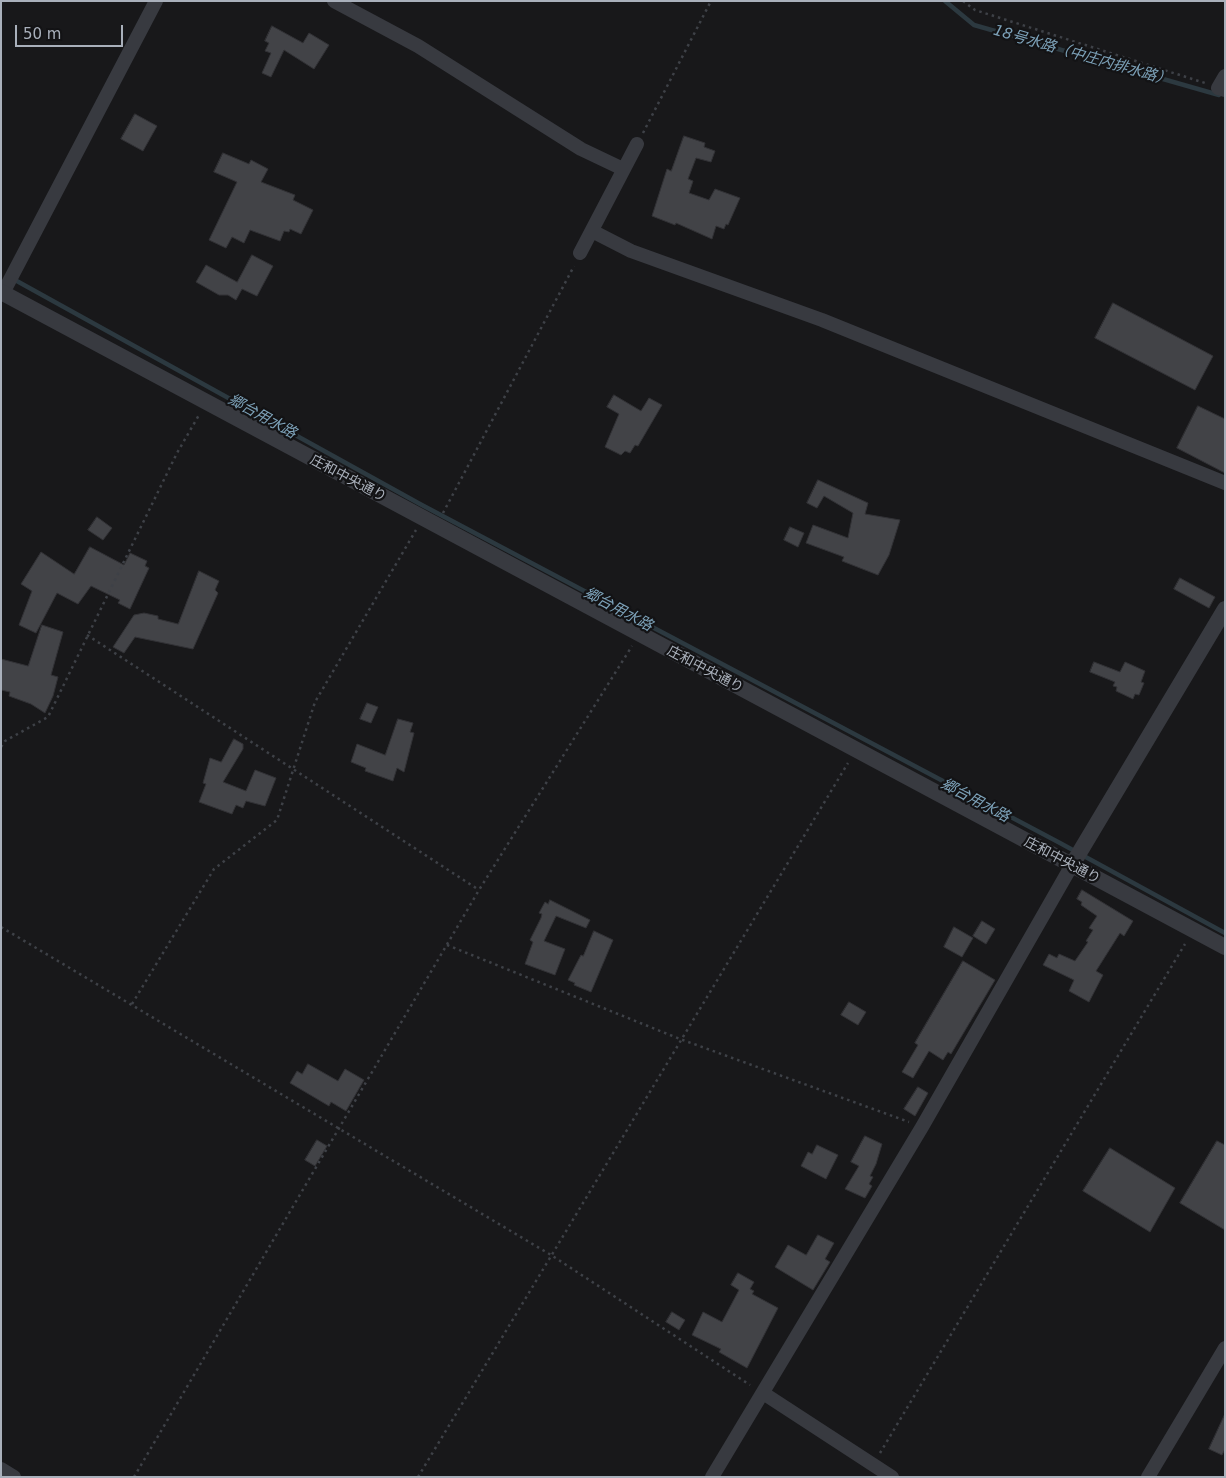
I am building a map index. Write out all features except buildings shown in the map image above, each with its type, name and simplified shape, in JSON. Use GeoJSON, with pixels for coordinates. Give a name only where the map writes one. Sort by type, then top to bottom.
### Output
{"type":"FeatureCollection","features":[{"type":"Feature","properties":{"kind":"street"},"geometry":{"type":"LineString","coordinates":[[2,292],[156,1]]}},
{"type":"Feature","properties":{"kind":"street"},"geometry":{"type":"LineString","coordinates":[[334,1],[418,46],[581,149],[623,169]]}},
{"type":"Feature","properties":{"kind":"street"},"geometry":{"type":"LineString","coordinates":[[580,253],[636,144]]}},
{"type":"Feature","properties":{"kind":"street"},"geometry":{"type":"LineString","coordinates":[[592,230],[631,251],[822,320],[1225,483]]}},
{"type":"Feature","properties":{"kind":"street","name":"庄和中央通り"},"geometry":{"type":"LineString","coordinates":[[2,292],[206,403],[1225,947]]}},
{"type":"Feature","properties":{"kind":"street"},"geometry":{"type":"LineString","coordinates":[[712,1477],[922,1127],[1072,865],[1225,609]]}},
{"type":"Feature","properties":{"kind":"street"},"geometry":{"type":"LineString","coordinates":[[1148,1477],[1225,1348]]}},
{"type":"Feature","properties":{"kind":"street"},"geometry":{"type":"LineString","coordinates":[[763,1393],[892,1477]]}},
{"type":"Feature","properties":{"kind":"street"},"geometry":{"type":"LineString","coordinates":[[1,1469],[14,1477]]}},
{"type":"Feature","properties":{"kind":"path"},"geometry":{"type":"LineString","coordinates":[[636,144],[711,1]]}},
{"type":"Feature","properties":{"kind":"path"},"geometry":{"type":"LineString","coordinates":[[963,1],[975,10],[1222,84]]}},
{"type":"Feature","properties":{"kind":"path"},"geometry":{"type":"LineString","coordinates":[[132,1004],[214,868],[277,820],[315,702],[430,522],[580,253]]}},
{"type":"Feature","properties":{"kind":"path"},"geometry":{"type":"LineString","coordinates":[[1,747],[5,741],[48,718],[177,453],[206,403]]}},
{"type":"Feature","properties":{"kind":"path"},"geometry":{"type":"LineString","coordinates":[[134,1477],[479,890],[639,634]]}},
{"type":"Feature","properties":{"kind":"path"},"geometry":{"type":"LineString","coordinates":[[87,635],[479,890]]}},
{"type":"Feature","properties":{"kind":"path"},"geometry":{"type":"LineString","coordinates":[[418,1477],[855,750]]}},
{"type":"Feature","properties":{"kind":"path"},"geometry":{"type":"LineString","coordinates":[[1,927],[552,1255],[763,1393]]}},
{"type":"Feature","properties":{"kind":"path"},"geometry":{"type":"LineString","coordinates":[[873,1465],[1185,944]]}},
{"type":"Feature","properties":{"kind":"path"},"geometry":{"type":"LineString","coordinates":[[447,945],[680,1039],[922,1127]]}},
{"type":"Feature","properties":{"kind":"waterway","name":"18号水路（中庄内排水路）"},"geometry":{"type":"LineString","coordinates":[[945,1],[974,25],[1219,95]]}},
{"type":"Feature","properties":{"kind":"waterway","name":"郷台用水路"},"geometry":{"type":"LineString","coordinates":[[15,280],[420,504],[1060,843],[1225,933]]}}]}
